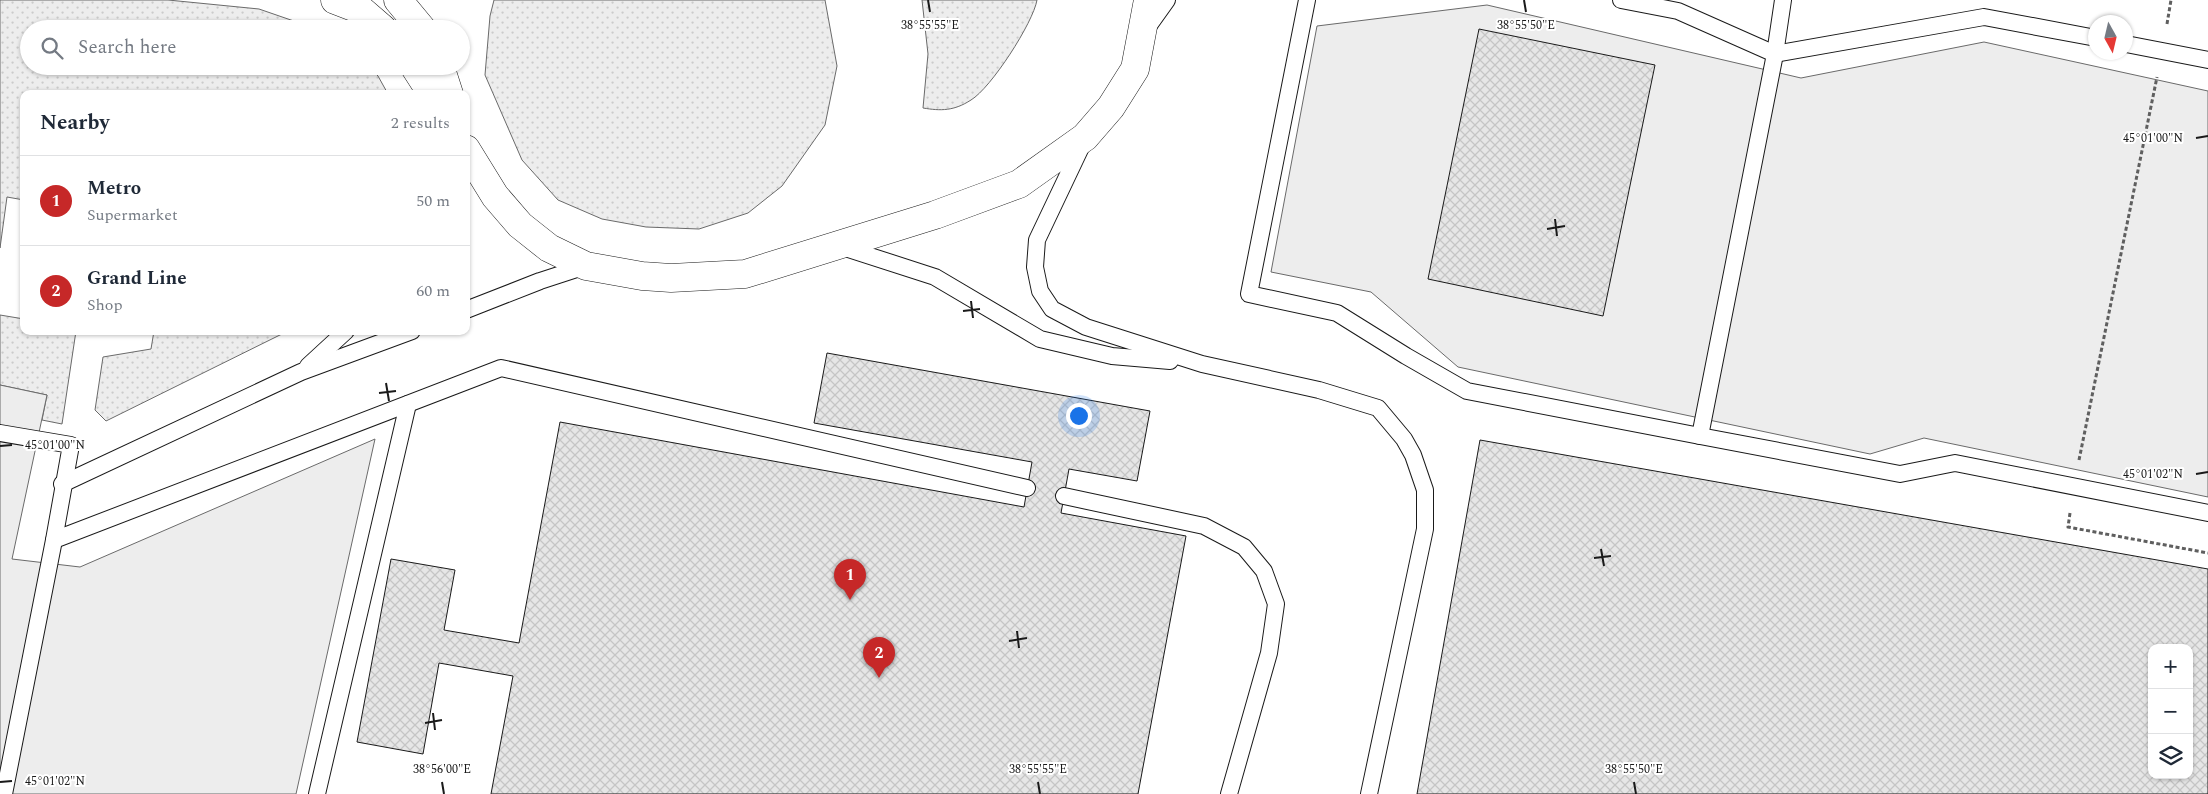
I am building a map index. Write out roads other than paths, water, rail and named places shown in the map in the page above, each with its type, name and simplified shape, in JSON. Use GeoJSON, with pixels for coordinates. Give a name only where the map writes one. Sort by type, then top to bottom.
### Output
{"type":"FeatureCollection","features":[{"type":"Feature","properties":{"kind":"street"},"geometry":{"type":"LineString","coordinates":[[335,0],[361,10],[373,20]]}},
{"type":"Feature","properties":{"kind":"street"},"geometry":{"type":"LineString","coordinates":[[398,0],[415,20]]}},
{"type":"Feature","properties":{"kind":"street"},"geometry":{"type":"LineString","coordinates":[[470,155],[495,196],[520,225],[549,248],[586,266],[642,276],[671,278],[745,274],[936,215],[1019,184],[1085,137],[1111,107],[1135,69],[1148,0]]}},
{"type":"Feature","properties":{"kind":"street"},"geometry":{"type":"LineString","coordinates":[[427,79],[443,90]]}},
{"type":"Feature","properties":{"kind":"lane"},"geometry":{"type":"LineString","coordinates":[[1143,34],[1167,0]]}},
{"type":"Feature","properties":{"kind":"lane"},"geometry":{"type":"LineString","coordinates":[[1307,0],[1249,294],[1337,312],[1406,356],[1467,391],[1900,474],[1955,463],[2208,513]]}},
{"type":"Feature","properties":{"kind":"lane"},"geometry":{"type":"LineString","coordinates":[[1621,0],[1678,11],[1775,54],[1984,16],[2088,36]]}},
{"type":"Feature","properties":{"kind":"lane"},"geometry":{"type":"LineString","coordinates":[[1700,436],[1775,54],[1783,0]]}},
{"type":"Feature","properties":{"kind":"lane"},"geometry":{"type":"LineString","coordinates":[[2133,45],[2208,60]]}},
{"type":"Feature","properties":{"kind":"lane"},"geometry":{"type":"LineString","coordinates":[[1085,137],[1037,240],[1035,267],[1040,291],[1052,309],[1086,327],[1202,364],[1319,390],[1378,408],[1404,439],[1413,456],[1424,490],[1425,529],[1369,794]]}},
{"type":"Feature","properties":{"kind":"lane"},"geometry":{"type":"LineString","coordinates":[[839,246],[935,277],[1040,339],[1112,356],[1202,364]]}},
{"type":"Feature","properties":{"kind":"lane"},"geometry":{"type":"LineString","coordinates":[[470,308],[540,281],[586,266]]}},
{"type":"Feature","properties":{"kind":"lane"},"geometry":{"type":"LineString","coordinates":[[301,372],[342,335]]}},
{"type":"Feature","properties":{"kind":"lane"},"geometry":{"type":"LineString","coordinates":[[62,484],[301,372],[401,335]]}},
{"type":"Feature","properties":{"kind":"lane"},"geometry":{"type":"LineString","coordinates":[[54,540],[501,368],[1028,488]]}},
{"type":"Feature","properties":{"kind":"lane"},"geometry":{"type":"LineString","coordinates":[[316,794],[408,404]]}},
{"type":"Feature","properties":{"kind":"lane"},"geometry":{"type":"LineString","coordinates":[[0,432],[71,445],[4,794]]}},
{"type":"Feature","properties":{"kind":"lane"},"geometry":{"type":"LineString","coordinates":[[1064,496],[1204,526],[1244,547],[1264,571],[1276,604],[1269,653],[1229,794]]}},
{"type":"Feature","properties":{"kind":"place","name":"Metro"},"geometry":{"type":"Point","coordinates":[850,600]}},
{"type":"Feature","properties":{"kind":"place","name":"Grand Line"},"geometry":{"type":"Point","coordinates":[879,678]}}]}
